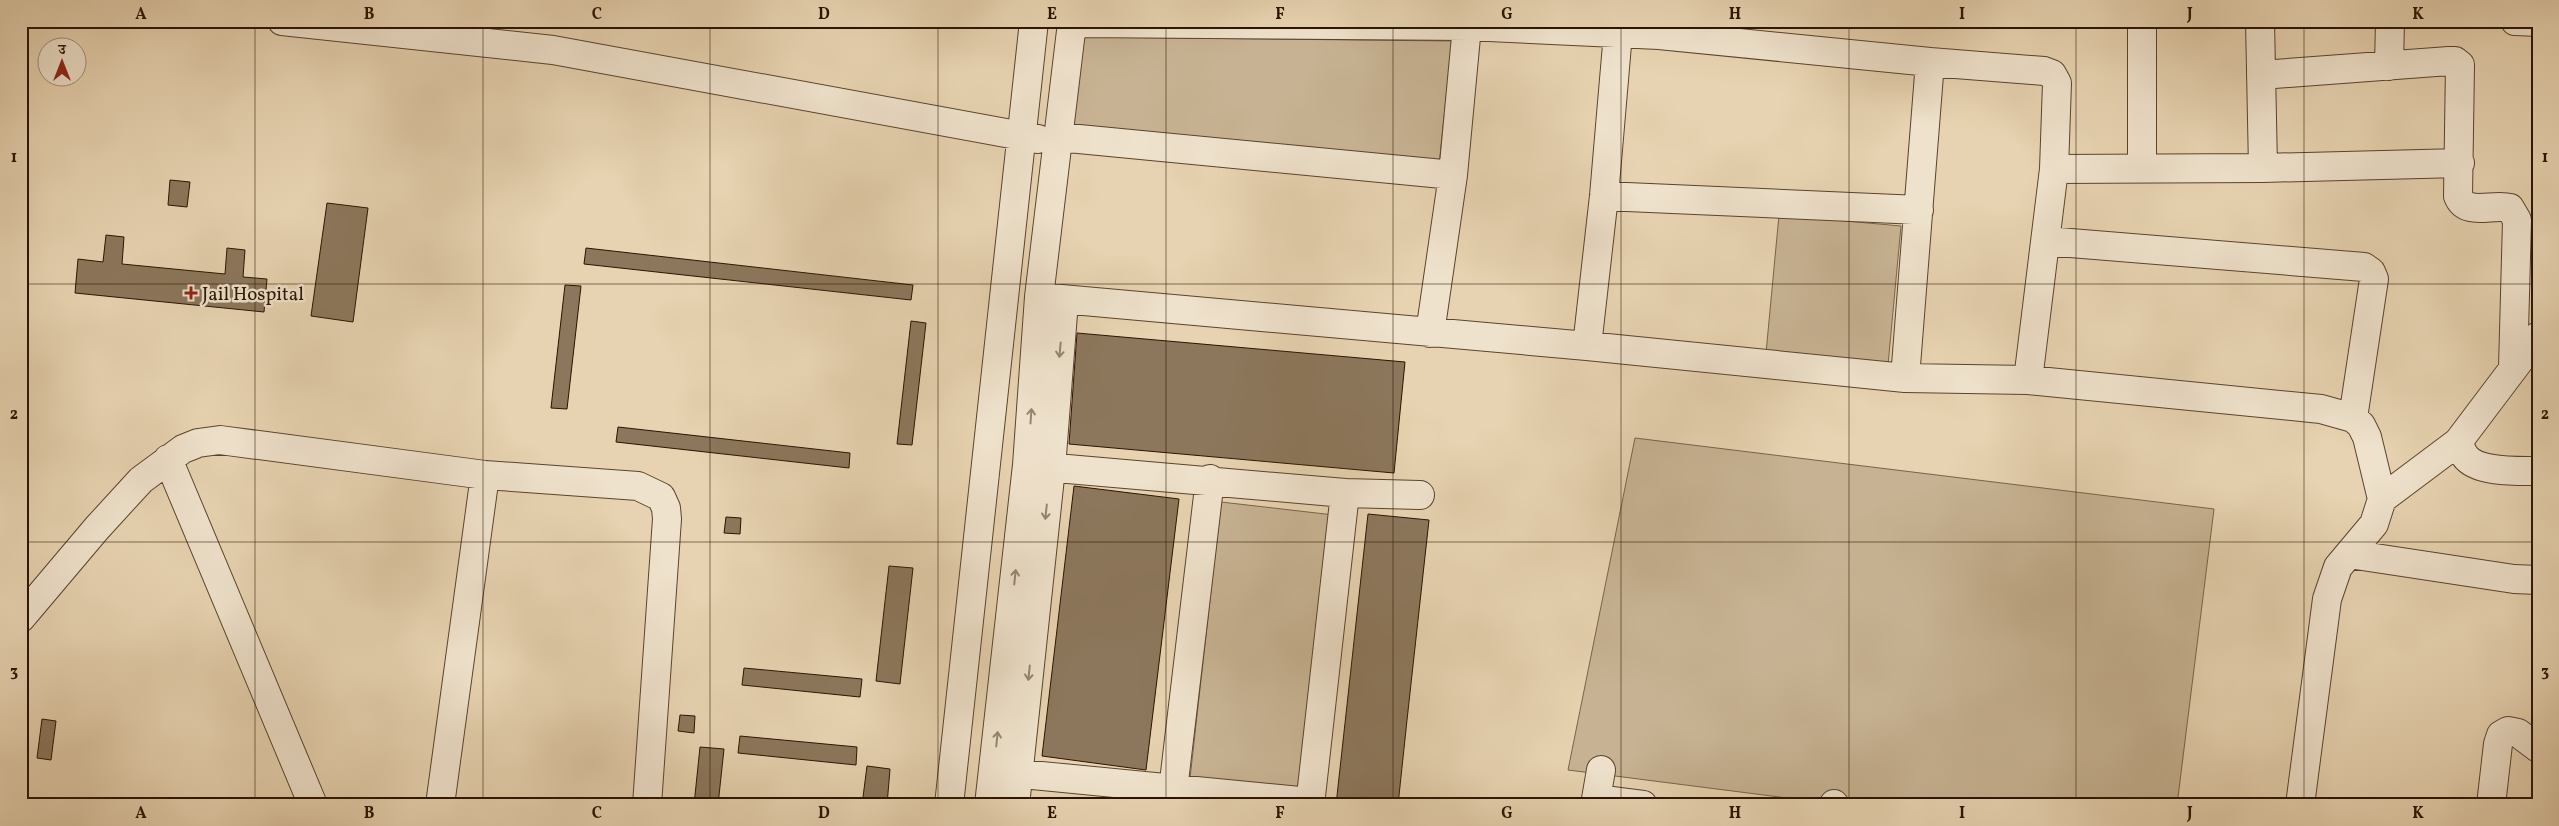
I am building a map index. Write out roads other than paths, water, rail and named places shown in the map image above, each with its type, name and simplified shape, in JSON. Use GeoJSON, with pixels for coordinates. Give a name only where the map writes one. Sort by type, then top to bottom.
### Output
{"type":"FeatureCollection","features":[{"type":"Feature","properties":{"kind":"street"},"geometry":{"type":"LineString","coordinates":[[282,21],[553,50],[1022,136],[1453,175]]}},
{"type":"Feature","properties":{"kind":"street"},"geometry":{"type":"LineString","coordinates":[[949,805],[1034,21]]}},
{"type":"Feature","properties":{"kind":"street"},"geometry":{"type":"LineString","coordinates":[[2142,21],[2142,168]]}},
{"type":"Feature","properties":{"kind":"street"},"geometry":{"type":"LineString","coordinates":[[2260,21],[2263,168]]}},
{"type":"Feature","properties":{"kind":"street"},"geometry":{"type":"LineString","coordinates":[[2389,66],[2390,21]]}},
{"type":"Feature","properties":{"kind":"street"},"geometry":{"type":"LineString","coordinates":[[2515,21],[2538,22]]}},
{"type":"Feature","properties":{"kind":"street"},"geometry":{"type":"LineString","coordinates":[[989,805],[1006,772],[1039,467],[1052,299],[1058,140],[1071,31],[1080,23],[1467,26],[1659,35],[1930,62],[2044,71],[2052,74],[2059,92],[2054,169],[2028,380]]}},
{"type":"Feature","properties":{"kind":"street"},"geometry":{"type":"LineString","coordinates":[[1430,333],[1453,175],[1467,26]]}},
{"type":"Feature","properties":{"kind":"street"},"geometry":{"type":"LineString","coordinates":[[1587,346],[1604,196],[1618,33]]}},
{"type":"Feature","properties":{"kind":"street"},"geometry":{"type":"LineString","coordinates":[[1906,378],[1930,62]]}},
{"type":"Feature","properties":{"kind":"street"},"geometry":{"type":"LineString","coordinates":[[2261,75],[2449,62],[2455,62],[2460,65],[2458,196],[2463,206],[2470,209],[2500,205],[2510,208],[2517,220],[2513,368]]}},
{"type":"Feature","properties":{"kind":"street"},"geometry":{"type":"LineString","coordinates":[[2054,169],[2263,168],[2460,163]]}},
{"type":"Feature","properties":{"kind":"street"},"geometry":{"type":"LineString","coordinates":[[1604,196],[1919,210]]}},
{"type":"Feature","properties":{"kind":"street"},"geometry":{"type":"LineString","coordinates":[[2046,241],[2364,267],[2371,272],[2374,280],[2353,418]]}},
{"type":"Feature","properties":{"kind":"street"},"geometry":{"type":"LineString","coordinates":[[1052,299],[1587,346],[1906,378],[2028,380],[2321,409],[2353,418],[2361,425],[2367,437],[2382,499],[2374,524],[2338,567],[2327,598],[2300,805]]}},
{"type":"Feature","properties":{"kind":"street"},"geometry":{"type":"LineString","coordinates":[[2382,499],[2458,442],[2538,336]]}},
{"type":"Feature","properties":{"kind":"street"},"geometry":{"type":"LineString","coordinates":[[21,618],[97,528],[141,480],[168,459],[198,442],[220,440],[484,475],[638,486],[661,496],[667,519],[646,805]]}},
{"type":"Feature","properties":{"kind":"street"},"geometry":{"type":"LineString","coordinates":[[2458,442],[2466,458],[2480,466],[2498,470],[2538,471]]}},
{"type":"Feature","properties":{"kind":"street"},"geometry":{"type":"LineString","coordinates":[[168,459],[313,805]]}},
{"type":"Feature","properties":{"kind":"street"},"geometry":{"type":"LineString","coordinates":[[1039,467],[1210,480],[1345,493],[1420,495]]}},
{"type":"Feature","properties":{"kind":"street"},"geometry":{"type":"LineString","coordinates":[[440,805],[484,475]]}},
{"type":"Feature","properties":{"kind":"street"},"geometry":{"type":"LineString","coordinates":[[1173,790],[1210,480]]}},
{"type":"Feature","properties":{"kind":"street"},"geometry":{"type":"LineString","coordinates":[[1006,772],[1310,804],[1345,493]]}},
{"type":"Feature","properties":{"kind":"street"},"geometry":{"type":"LineString","coordinates":[[2349,554],[2526,580],[2538,596]]}},
{"type":"Feature","properties":{"kind":"street"},"geometry":{"type":"LineString","coordinates":[[2491,805],[2498,744],[2502,735],[2508,731],[2518,734],[2538,748]]}},
{"type":"Feature","properties":{"kind":"street"},"geometry":{"type":"LineString","coordinates":[[1601,770],[1596,802],[1643,805]]}},
{"type":"Feature","properties":{"kind":"street"},"geometry":{"type":"LineString","coordinates":[[1006,772],[1015,805]]}},
{"type":"Feature","properties":{"kind":"place","name":"Jail Hospital"},"geometry":{"type":"Point","coordinates":[191,293]}}]}
